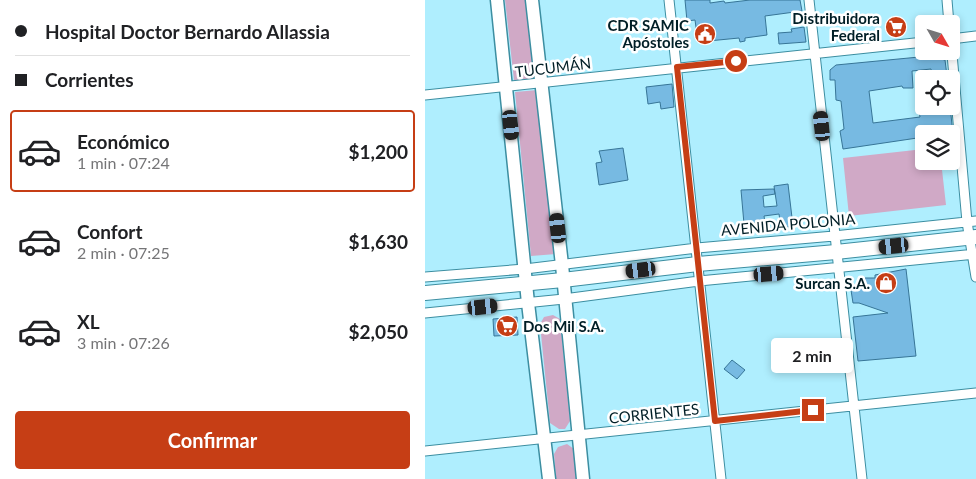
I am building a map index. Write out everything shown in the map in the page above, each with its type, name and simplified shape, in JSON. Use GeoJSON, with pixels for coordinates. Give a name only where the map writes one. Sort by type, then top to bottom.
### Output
{"type":"FeatureCollection","features":[{"type":"Feature","properties":{"kind":"main road"},"geometry":{"type":"LineString","coordinates":[[497,0],[528,303],[549,479]]}},
{"type":"Feature","properties":{"kind":"main road"},"geometry":{"type":"LineString","coordinates":[[532,0],[562,264],[583,479]]}},
{"type":"Feature","properties":{"kind":"main road","name":"AVENIDA POLONIA"},"geometry":{"type":"LineString","coordinates":[[425,292],[526,275],[563,280],[698,264],[973,238]]}},
{"type":"Feature","properties":{"kind":"street"},"geometry":{"type":"LineString","coordinates":[[669,0],[721,479]]}},
{"type":"Feature","properties":{"kind":"street"},"geometry":{"type":"LineString","coordinates":[[809,0],[862,479]]}},
{"type":"Feature","properties":{"kind":"street"},"geometry":{"type":"LineString","coordinates":[[947,0],[948,15]]}},
{"type":"Feature","properties":{"kind":"street"},"geometry":{"type":"LineString","coordinates":[[960,39],[976,36]]}},
{"type":"Feature","properties":{"kind":"street","name":"TUCUMÁN"},"geometry":{"type":"LineString","coordinates":[[425,95],[915,43]]}},
{"type":"Feature","properties":{"kind":"street"},"geometry":{"type":"LineString","coordinates":[[953,60],[972,221],[976,276]]}},
{"type":"Feature","properties":{"kind":"street","name":"AVENIDA POLONIA"},"geometry":{"type":"LineString","coordinates":[[425,278],[526,275],[562,264],[697,248],[972,221]]}},
{"type":"Feature","properties":{"kind":"street"},"geometry":{"type":"LineString","coordinates":[[425,313],[564,299],[699,281],[975,254]]}},
{"type":"Feature","properties":{"kind":"street","name":"CORRIENTES"},"geometry":{"type":"LineString","coordinates":[[425,451],[976,393]]}},
{"type":"Feature","properties":{"kind":"shaded area"},"geometry":{"type":"Polygon","coordinates":[[[505,0],[528,0],[536,79],[514,80],[505,0]]]}},
{"type":"Feature","properties":{"kind":"shaded area"},"geometry":{"type":"Polygon","coordinates":[[[538,90],[556,254],[531,256],[515,92],[538,90]]]}},
{"type":"Feature","properties":{"kind":"shaded area"},"geometry":{"type":"Polygon","coordinates":[[[915,150],[915,170],[942,170],[946,205],[849,216],[843,158],[915,150]]]}},
{"type":"Feature","properties":{"kind":"shaded area"},"geometry":{"type":"Polygon","coordinates":[[[553,315],[560,319],[570,421],[565,429],[559,429],[550,423],[540,324],[544,317],[553,315]]]}},
{"type":"Feature","properties":{"kind":"shaded area"},"geometry":{"type":"Polygon","coordinates":[[[567,444],[574,449],[577,479],[556,479],[554,454],[558,447],[567,444]]]}},
{"type":"Feature","properties":{"kind":"building"},"geometry":{"type":"Polygon","coordinates":[[[685,0],[710,0],[710,3],[724,1],[725,3],[750,0],[800,0],[802,11],[765,16],[767,35],[745,38],[745,41],[740,42],[739,38],[698,42],[695,20],[687,21],[685,0]]]}},
{"type":"Feature","properties":{"kind":"building"},"geometry":{"type":"Polygon","coordinates":[[[804,27],[806,42],[779,44],[778,33],[792,32],[791,29],[804,27]]]}},
{"type":"Feature","properties":{"kind":"building"},"geometry":{"type":"Polygon","coordinates":[[[915,57],[915,60],[945,60],[946,70],[912,71],[913,88],[903,88],[902,86],[869,91],[873,123],[920,117],[920,115],[951,115],[952,125],[915,125],[915,138],[843,149],[840,131],[844,129],[841,101],[836,100],[835,80],[830,80],[830,70],[836,65],[915,57]]]}},
{"type":"Feature","properties":{"kind":"building"},"geometry":{"type":"Polygon","coordinates":[[[672,84],[674,107],[661,109],[660,102],[648,104],[646,87],[672,84]]]}},
{"type":"Feature","properties":{"kind":"building"},"geometry":{"type":"Polygon","coordinates":[[[623,148],[628,180],[599,185],[596,163],[602,162],[599,151],[623,148]]]}},
{"type":"Feature","properties":{"kind":"building"},"geometry":{"type":"Polygon","coordinates":[[[788,184],[793,226],[781,228],[779,214],[764,216],[765,222],[744,224],[741,190],[774,189],[775,194],[763,196],[764,207],[777,206],[774,186],[788,184]]]}},
{"type":"Feature","properties":{"kind":"building"},"geometry":{"type":"Polygon","coordinates":[[[906,269],[916,356],[858,361],[853,317],[888,313],[859,303],[853,303],[851,290],[855,290],[856,284],[864,283],[865,278],[875,278],[875,275],[906,269]]]}},
{"type":"Feature","properties":{"kind":"building"},"geometry":{"type":"Polygon","coordinates":[[[517,317],[518,335],[494,336],[493,319],[517,317]]]}},
{"type":"Feature","properties":{"kind":"building"},"geometry":{"type":"Polygon","coordinates":[[[732,360],[745,370],[737,379],[724,369],[732,360]]]}},
{"type":"Feature","properties":{"kind":"place","name":"Distribuidora Federal"},"geometry":{"type":"Point","coordinates":[896,27]}},
{"type":"Feature","properties":{"kind":"place","name":"CDR SAMIC Apóstoles"},"geometry":{"type":"Point","coordinates":[705,34]}},
{"type":"Feature","properties":{"kind":"place","name":"Surcan S.A."},"geometry":{"type":"Point","coordinates":[886,283]}},
{"type":"Feature","properties":{"kind":"place","name":"Dos Mil S.A."},"geometry":{"type":"Point","coordinates":[507,326]}},
{"type":"Feature","properties":{"kind":"route"},"geometry":{"type":"LineString","coordinates":[[736,61],[677,67],[715,421],[813,410]]}}]}
